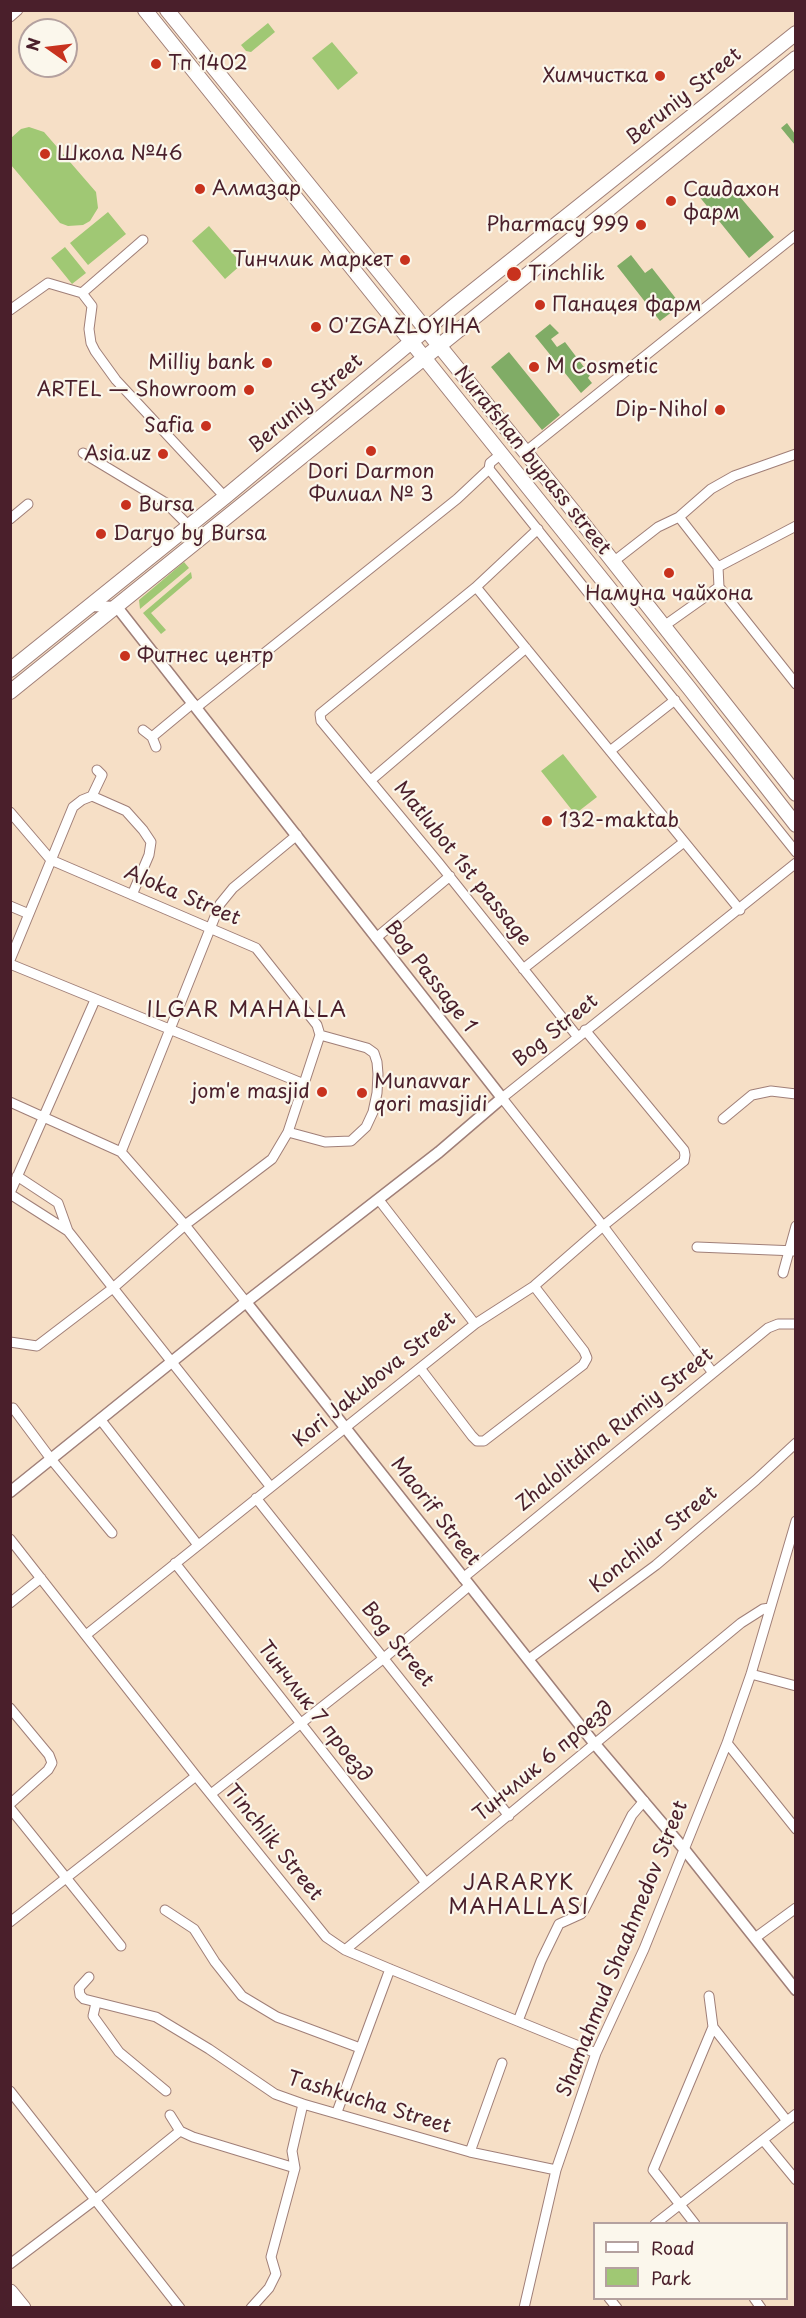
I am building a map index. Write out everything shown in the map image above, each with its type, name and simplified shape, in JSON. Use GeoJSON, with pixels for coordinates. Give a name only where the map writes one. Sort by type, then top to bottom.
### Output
{"type":"FeatureCollection","features":[{"type":"Feature","properties":{"kind":"highway"},"geometry":{"type":"LineString","coordinates":[[10,2292],[23,2307]]}},
{"type":"Feature","properties":{"kind":"main road","name":"Nurafshan bypass street"},"geometry":{"type":"LineString","coordinates":[[145,10],[558,524],[795,825]]}},
{"type":"Feature","properties":{"kind":"main road","name":"Nurafshan bypass street"},"geometry":{"type":"LineString","coordinates":[[167,10],[574,512],[795,794]]}},
{"type":"Feature","properties":{"kind":"main road","name":"Beruniy Street"},"geometry":{"type":"LineString","coordinates":[[10,670],[225,497],[411,341],[795,33]]}},
{"type":"Feature","properties":{"kind":"main road","name":"Beruniy Street"},"geometry":{"type":"LineString","coordinates":[[10,692],[795,58]]}},
{"type":"Feature","properties":{"kind":"main road"},"geometry":{"type":"LineString","coordinates":[[251,142],[266,130]]}},
{"type":"Feature","properties":{"kind":"main road"},"geometry":{"type":"LineString","coordinates":[[295,197],[298,187],[310,186]]}},
{"type":"Feature","properties":{"kind":"main road"},"geometry":{"type":"LineString","coordinates":[[558,524],[561,513],[574,512]]}},
{"type":"Feature","properties":{"kind":"main road"},"geometry":{"type":"LineString","coordinates":[[664,657],[675,656],[679,645]]}},
{"type":"Feature","properties":{"kind":"street"},"geometry":{"type":"LineString","coordinates":[[10,17],[18,10]]}},
{"type":"Feature","properties":{"kind":"street"},"geometry":{"type":"LineString","coordinates":[[525,452],[795,236]]}},
{"type":"Feature","properties":{"kind":"street"},"geometry":{"type":"LineString","coordinates":[[82,293],[143,240]]}},
{"type":"Feature","properties":{"kind":"street"},"geometry":{"type":"LineString","coordinates":[[10,310],[48,283],[82,293],[92,306],[89,329],[95,351],[116,380],[225,497]]}},
{"type":"Feature","properties":{"kind":"street"},"geometry":{"type":"LineString","coordinates":[[83,453],[166,504],[189,526]]}},
{"type":"Feature","properties":{"kind":"street"},"geometry":{"type":"LineString","coordinates":[[152,737],[457,499],[489,469],[490,463],[501,454]]}},
{"type":"Feature","properties":{"kind":"street"},"geometry":{"type":"LineString","coordinates":[[613,562],[658,527],[679,517],[711,489],[734,476],[795,454]]}},
{"type":"Feature","properties":{"kind":"street"},"geometry":{"type":"LineString","coordinates":[[489,469],[795,852]]}},
{"type":"Feature","properties":{"kind":"street"},"geometry":{"type":"LineString","coordinates":[[10,519],[28,504]]}},
{"type":"Feature","properties":{"kind":"street"},"geometry":{"type":"LineString","coordinates":[[679,517],[718,567],[719,587],[795,684]]}},
{"type":"Feature","properties":{"kind":"street"},"geometry":{"type":"LineString","coordinates":[[718,567],[795,526]]}},
{"type":"Feature","properties":{"kind":"street"},"geometry":{"type":"LineString","coordinates":[[538,529],[476,587],[740,910]]}},
{"type":"Feature","properties":{"kind":"street"},"geometry":{"type":"LineString","coordinates":[[90,606],[117,607],[124,579]]}},
{"type":"Feature","properties":{"kind":"street","name":"Matlubot 1st passage"},"geometry":{"type":"LineString","coordinates":[[476,587],[320,714],[321,721],[450,876],[523,969],[686,1155]]}},
{"type":"Feature","properties":{"kind":"street"},"geometry":{"type":"LineString","coordinates":[[664,626],[719,587]]}},
{"type":"Feature","properties":{"kind":"street","name":"Bog Passage 1"},"geometry":{"type":"LineString","coordinates":[[117,607],[603,1226],[713,1373]]}},
{"type":"Feature","properties":{"kind":"street"},"geometry":{"type":"LineString","coordinates":[[371,780],[526,648]]}},
{"type":"Feature","properties":{"kind":"street"},"geometry":{"type":"LineString","coordinates":[[610,751],[675,700]]}},
{"type":"Feature","properties":{"kind":"street"},"geometry":{"type":"LineString","coordinates":[[142,730],[152,737],[156,747]]}},
{"type":"Feature","properties":{"kind":"street"},"geometry":{"type":"LineString","coordinates":[[97,770],[102,775],[92,796],[82,800],[74,807],[10,962],[95,1000],[304,1084]]}},
{"type":"Feature","properties":{"kind":"street"},"geometry":{"type":"LineString","coordinates":[[92,796],[126,811],[151,842],[149,855],[132,895]]}},
{"type":"Feature","properties":{"kind":"street","name":"Aloka Street"},"geometry":{"type":"LineString","coordinates":[[10,812],[51,860],[256,948],[317,1025],[320,1035]]}},
{"type":"Feature","properties":{"kind":"street"},"geometry":{"type":"LineString","coordinates":[[121,1152],[210,928],[226,896],[297,835]]}},
{"type":"Feature","properties":{"kind":"street"},"geometry":{"type":"LineString","coordinates":[[523,969],[684,842]]}},
{"type":"Feature","properties":{"kind":"street","name":"Bog Street"},"geometry":{"type":"LineString","coordinates":[[10,1491],[246,1302],[379,1200],[581,1033],[740,910],[795,863]]}},
{"type":"Feature","properties":{"kind":"street"},"geometry":{"type":"LineString","coordinates":[[376,938],[450,876]]}},
{"type":"Feature","properties":{"kind":"street"},"geometry":{"type":"LineString","coordinates":[[10,906],[29,915]]}},
{"type":"Feature","properties":{"kind":"street"},"geometry":{"type":"LineString","coordinates":[[68,1231],[10,1194],[95,1000]]}},
{"type":"Feature","properties":{"kind":"street"},"geometry":{"type":"LineString","coordinates":[[10,1342],[37,1346],[113,1288],[185,1225],[272,1159],[288,1132],[320,1035],[367,1048],[374,1053],[378,1074],[373,1112],[366,1127],[351,1141],[326,1142],[288,1132]]}},
{"type":"Feature","properties":{"kind":"street"},"geometry":{"type":"LineString","coordinates":[[723,1119],[752,1095],[771,1091],[795,1094]]}},
{"type":"Feature","properties":{"kind":"street","name":"Maorif Street"},"geometry":{"type":"LineString","coordinates":[[10,1102],[121,1152],[185,1225],[594,1743],[684,1849],[795,1990]]}},
{"type":"Feature","properties":{"kind":"street","name":"Kori Jakubova Street"},"geometry":{"type":"LineString","coordinates":[[86,1635],[475,1324],[534,1286],[603,1226],[684,1161],[686,1155]]}},
{"type":"Feature","properties":{"kind":"street"},"geometry":{"type":"LineString","coordinates":[[16,1176],[58,1203],[68,1231],[270,1486]]}},
{"type":"Feature","properties":{"kind":"street"},"geometry":{"type":"LineString","coordinates":[[379,1200],[475,1324]]}},
{"type":"Feature","properties":{"kind":"street"},"geometry":{"type":"LineString","coordinates":[[783,1273],[792,1251],[795,1226]]}},
{"type":"Feature","properties":{"kind":"street"},"geometry":{"type":"LineString","coordinates":[[697,1247],[792,1251]]}},
{"type":"Feature","properties":{"kind":"street"},"geometry":{"type":"LineString","coordinates":[[420,1368],[472,1436],[477,1441],[484,1441],[585,1362],[584,1351],[534,1286]]}},
{"type":"Feature","properties":{"kind":"street","name":"Zhalolitdina Rumiy Street"},"geometry":{"type":"LineString","coordinates":[[211,1794],[384,1658],[466,1582],[768,1328],[778,1324],[795,1324]]}},
{"type":"Feature","properties":{"kind":"street"},"geometry":{"type":"LineString","coordinates":[[13,1408],[51,1459],[112,1533]]}},
{"type":"Feature","properties":{"kind":"street"},"geometry":{"type":"LineString","coordinates":[[100,1419],[198,1545]]}},
{"type":"Feature","properties":{"kind":"street","name":"Konchilar Street"},"geometry":{"type":"LineString","coordinates":[[529,1659],[656,1565],[756,1480],[795,1443]]}},
{"type":"Feature","properties":{"kind":"street","name":"Bog Street"},"geometry":{"type":"LineString","coordinates":[[256,1498],[509,1816]]}},
{"type":"Feature","properties":{"kind":"street","name":"Shamahmud Shaahmedov Street"},"geometry":{"type":"LineString","coordinates":[[524,2307],[556,2170],[596,2053],[644,1948],[727,1743],[785,1563],[795,1521]]}},
{"type":"Feature","properties":{"kind":"street","name":"Tinchlik Street"},"geometry":{"type":"LineString","coordinates":[[10,1539],[320,1931],[345,1950],[596,2053]]}},
{"type":"Feature","properties":{"kind":"street","name":"Тинчлик 7 проезд"},"geometry":{"type":"LineString","coordinates":[[175,1563],[300,1725],[426,1882]]}},
{"type":"Feature","properties":{"kind":"street"},"geometry":{"type":"LineString","coordinates":[[785,1563],[795,1566]]}},
{"type":"Feature","properties":{"kind":"street"},"geometry":{"type":"LineString","coordinates":[[10,1603],[41,1578]]}},
{"type":"Feature","properties":{"kind":"street","name":"Тинчлик 6 проезд"},"geometry":{"type":"LineString","coordinates":[[345,1950],[741,1623],[763,1609],[770,1608]]}},
{"type":"Feature","properties":{"kind":"street"},"geometry":{"type":"LineString","coordinates":[[751,1674],[795,1686]]}},
{"type":"Feature","properties":{"kind":"street"},"geometry":{"type":"LineString","coordinates":[[10,1708],[49,1755],[52,1763],[48,1770],[10,1806],[121,1946]]}},
{"type":"Feature","properties":{"kind":"street"},"geometry":{"type":"LineString","coordinates":[[727,1743],[795,1828]]}},
{"type":"Feature","properties":{"kind":"street"},"geometry":{"type":"LineString","coordinates":[[10,1922],[196,1776]]}},
{"type":"Feature","properties":{"kind":"street"},"geometry":{"type":"LineString","coordinates":[[518,2021],[540,1961],[559,1924],[581,1914],[584,1910],[632,1815],[644,1801]]}},
{"type":"Feature","properties":{"kind":"street"},"geometry":{"type":"LineString","coordinates":[[756,1938],[795,1908]]}},
{"type":"Feature","properties":{"kind":"street"},"geometry":{"type":"LineString","coordinates":[[165,1910],[194,1929],[215,1962],[242,1996],[277,2017],[360,2048]]}},
{"type":"Feature","properties":{"kind":"street"},"geometry":{"type":"LineString","coordinates":[[337,2112],[390,1969]]}},
{"type":"Feature","properties":{"kind":"street"},"geometry":{"type":"LineString","coordinates":[[89,1977],[80,1985],[78,1992],[84,1999],[96,2003],[93,2016],[120,2052],[166,2091]]}},
{"type":"Feature","properties":{"kind":"street"},"geometry":{"type":"LineString","coordinates":[[694,2222],[653,2170],[713,2027],[709,1996]]}},
{"type":"Feature","properties":{"kind":"street","name":"Tаshkucha Street"},"geometry":{"type":"LineString","coordinates":[[96,2003],[156,2017],[209,2049],[275,2094],[470,2152],[556,2170]]}},
{"type":"Feature","properties":{"kind":"street"},"geometry":{"type":"LineString","coordinates":[[713,2027],[787,2121]]}},
{"type":"Feature","properties":{"kind":"street"},"geometry":{"type":"LineString","coordinates":[[470,2152],[502,2063]]}},
{"type":"Feature","properties":{"kind":"street"},"geometry":{"type":"LineString","coordinates":[[10,2091],[180,2307]]}},
{"type":"Feature","properties":{"kind":"street"},"geometry":{"type":"LineString","coordinates":[[251,2307],[262,2298],[275,2276],[271,2256],[295,2168],[292,2151],[303,2104]]}},
{"type":"Feature","properties":{"kind":"street"},"geometry":{"type":"LineString","coordinates":[[656,2222],[795,2114]]}},
{"type":"Feature","properties":{"kind":"street"},"geometry":{"type":"LineString","coordinates":[[170,2115],[180,2131],[193,2137],[295,2168]]}},
{"type":"Feature","properties":{"kind":"street"},"geometry":{"type":"LineString","coordinates":[[10,2264],[180,2131]]}},
{"type":"Feature","properties":{"kind":"street"},"geometry":{"type":"LineString","coordinates":[[763,2140],[795,2180]]}},
{"type":"Feature","properties":{"kind":"green space"},"geometry":{"type":"Polygon","coordinates":[[[268,23],[275,32],[251,52],[246,51],[241,45],[268,23]]]}},
{"type":"Feature","properties":{"kind":"green space"},"geometry":{"type":"Polygon","coordinates":[[[332,42],[358,73],[338,90],[312,58],[332,42]]]}},
{"type":"Feature","properties":{"kind":"green space"},"geometry":{"type":"Polygon","coordinates":[[[787,123],[795,134],[795,145],[781,128],[787,123]]]}},
{"type":"Feature","properties":{"kind":"green space"},"geometry":{"type":"Polygon","coordinates":[[[29,127],[44,132],[96,192],[98,208],[90,221],[83,225],[68,226],[60,223],[11,165],[11,138],[21,129],[29,127]]]}},
{"type":"Feature","properties":{"kind":"green space"},"geometry":{"type":"Polygon","coordinates":[[[708,187],[715,195],[720,191],[726,198],[735,191],[774,237],[749,258],[698,195],[708,187]]]}},
{"type":"Feature","properties":{"kind":"green space"},"geometry":{"type":"Polygon","coordinates":[[[108,212],[126,234],[88,265],[70,243],[108,212]]]}},
{"type":"Feature","properties":{"kind":"green space"},"geometry":{"type":"Polygon","coordinates":[[[209,226],[242,264],[225,279],[192,241],[209,226]]]}},
{"type":"Feature","properties":{"kind":"green space"},"geometry":{"type":"Polygon","coordinates":[[[65,247],[86,273],[72,284],[51,258],[65,247]]]}},
{"type":"Feature","properties":{"kind":"green space"},"geometry":{"type":"Polygon","coordinates":[[[631,255],[645,273],[652,268],[681,305],[660,321],[617,266],[631,255]]]}},
{"type":"Feature","properties":{"kind":"green space"},"geometry":{"type":"Polygon","coordinates":[[[550,324],[559,333],[551,339],[557,347],[565,342],[590,375],[588,378],[592,383],[581,393],[535,336],[550,324]]]}},
{"type":"Feature","properties":{"kind":"green space"},"geometry":{"type":"Polygon","coordinates":[[[509,352],[560,415],[542,430],[491,367],[509,352]]]}},
{"type":"Feature","properties":{"kind":"green space"},"geometry":{"type":"Polygon","coordinates":[[[184,562],[189,568],[140,609],[139,600],[184,562]]]}},
{"type":"Feature","properties":{"kind":"green space"},"geometry":{"type":"Polygon","coordinates":[[[191,572],[192,578],[151,613],[166,630],[161,634],[143,613],[191,572]]]}},
{"type":"Feature","properties":{"kind":"green space"},"geometry":{"type":"Polygon","coordinates":[[[563,754],[597,797],[575,814],[541,771],[563,754]]]}},
{"type":"Feature","properties":{"kind":"place","name":"Тп 1402"},"geometry":{"type":"Point","coordinates":[156,64]}},
{"type":"Feature","properties":{"kind":"place","name":"Химчистка"},"geometry":{"type":"Point","coordinates":[660,76]}},
{"type":"Feature","properties":{"kind":"place","name":"Школа №46"},"geometry":{"type":"Point","coordinates":[45,154]}},
{"type":"Feature","properties":{"kind":"place","name":"Алмазар"},"geometry":{"type":"Point","coordinates":[200,189]}},
{"type":"Feature","properties":{"kind":"place","name":"Саидахон фарм"},"geometry":{"type":"Point","coordinates":[671,201]}},
{"type":"Feature","properties":{"kind":"place","name":"Pharmacy 999"},"geometry":{"type":"Point","coordinates":[641,225]}},
{"type":"Feature","properties":{"kind":"place","name":"Тинчлик маркет"},"geometry":{"type":"Point","coordinates":[405,260]}},
{"type":"Feature","properties":{"kind":"place","name":"Tinchlik"},"geometry":{"type":"Point","coordinates":[514,274]}},
{"type":"Feature","properties":{"kind":"place","name":"Панацея фарм"},"geometry":{"type":"Point","coordinates":[540,305]}},
{"type":"Feature","properties":{"kind":"place","name":"O'ZGAZLOYIHA"},"geometry":{"type":"Point","coordinates":[316,327]}},
{"type":"Feature","properties":{"kind":"place","name":"Milliy bank"},"geometry":{"type":"Point","coordinates":[267,363]}},
{"type":"Feature","properties":{"kind":"place","name":"M Cosmetic"},"geometry":{"type":"Point","coordinates":[534,367]}},
{"type":"Feature","properties":{"kind":"place","name":"ARTEL — Showroom"},"geometry":{"type":"Point","coordinates":[249,390]}},
{"type":"Feature","properties":{"kind":"place","name":"Dip-Nihol"},"geometry":{"type":"Point","coordinates":[720,410]}},
{"type":"Feature","properties":{"kind":"place","name":"Safia"},"geometry":{"type":"Point","coordinates":[206,426]}},
{"type":"Feature","properties":{"kind":"place","name":"Dori Darmon Филиал № 3"},"geometry":{"type":"Point","coordinates":[371,451]}},
{"type":"Feature","properties":{"kind":"place","name":"Asia.uz"},"geometry":{"type":"Point","coordinates":[163,454]}},
{"type":"Feature","properties":{"kind":"place","name":"Bursa"},"geometry":{"type":"Point","coordinates":[126,505]}},
{"type":"Feature","properties":{"kind":"place","name":"Daryo by Bursa"},"geometry":{"type":"Point","coordinates":[101,534]}},
{"type":"Feature","properties":{"kind":"place","name":"Намуна чайхона"},"geometry":{"type":"Point","coordinates":[669,573]}},
{"type":"Feature","properties":{"kind":"place","name":"Фитнес центр"},"geometry":{"type":"Point","coordinates":[125,656]}},
{"type":"Feature","properties":{"kind":"place","name":"132-maktab"},"geometry":{"type":"Point","coordinates":[547,821]}},
{"type":"Feature","properties":{"kind":"place","name":"jom'e masjid"},"geometry":{"type":"Point","coordinates":[322,1092]}},
{"type":"Feature","properties":{"kind":"place","name":"Munavvar qori masjidi"},"geometry":{"type":"Point","coordinates":[362,1093]}},
{"type":"Feature","properties":{"kind":"district","name":"ILGAR MAHALLA"},"geometry":{"type":"Point","coordinates":[247,1011]}},
{"type":"Feature","properties":{"kind":"district","name":"JARARYK MAHALLASI"},"geometry":{"type":"Point","coordinates":[519,1896]}}]}
